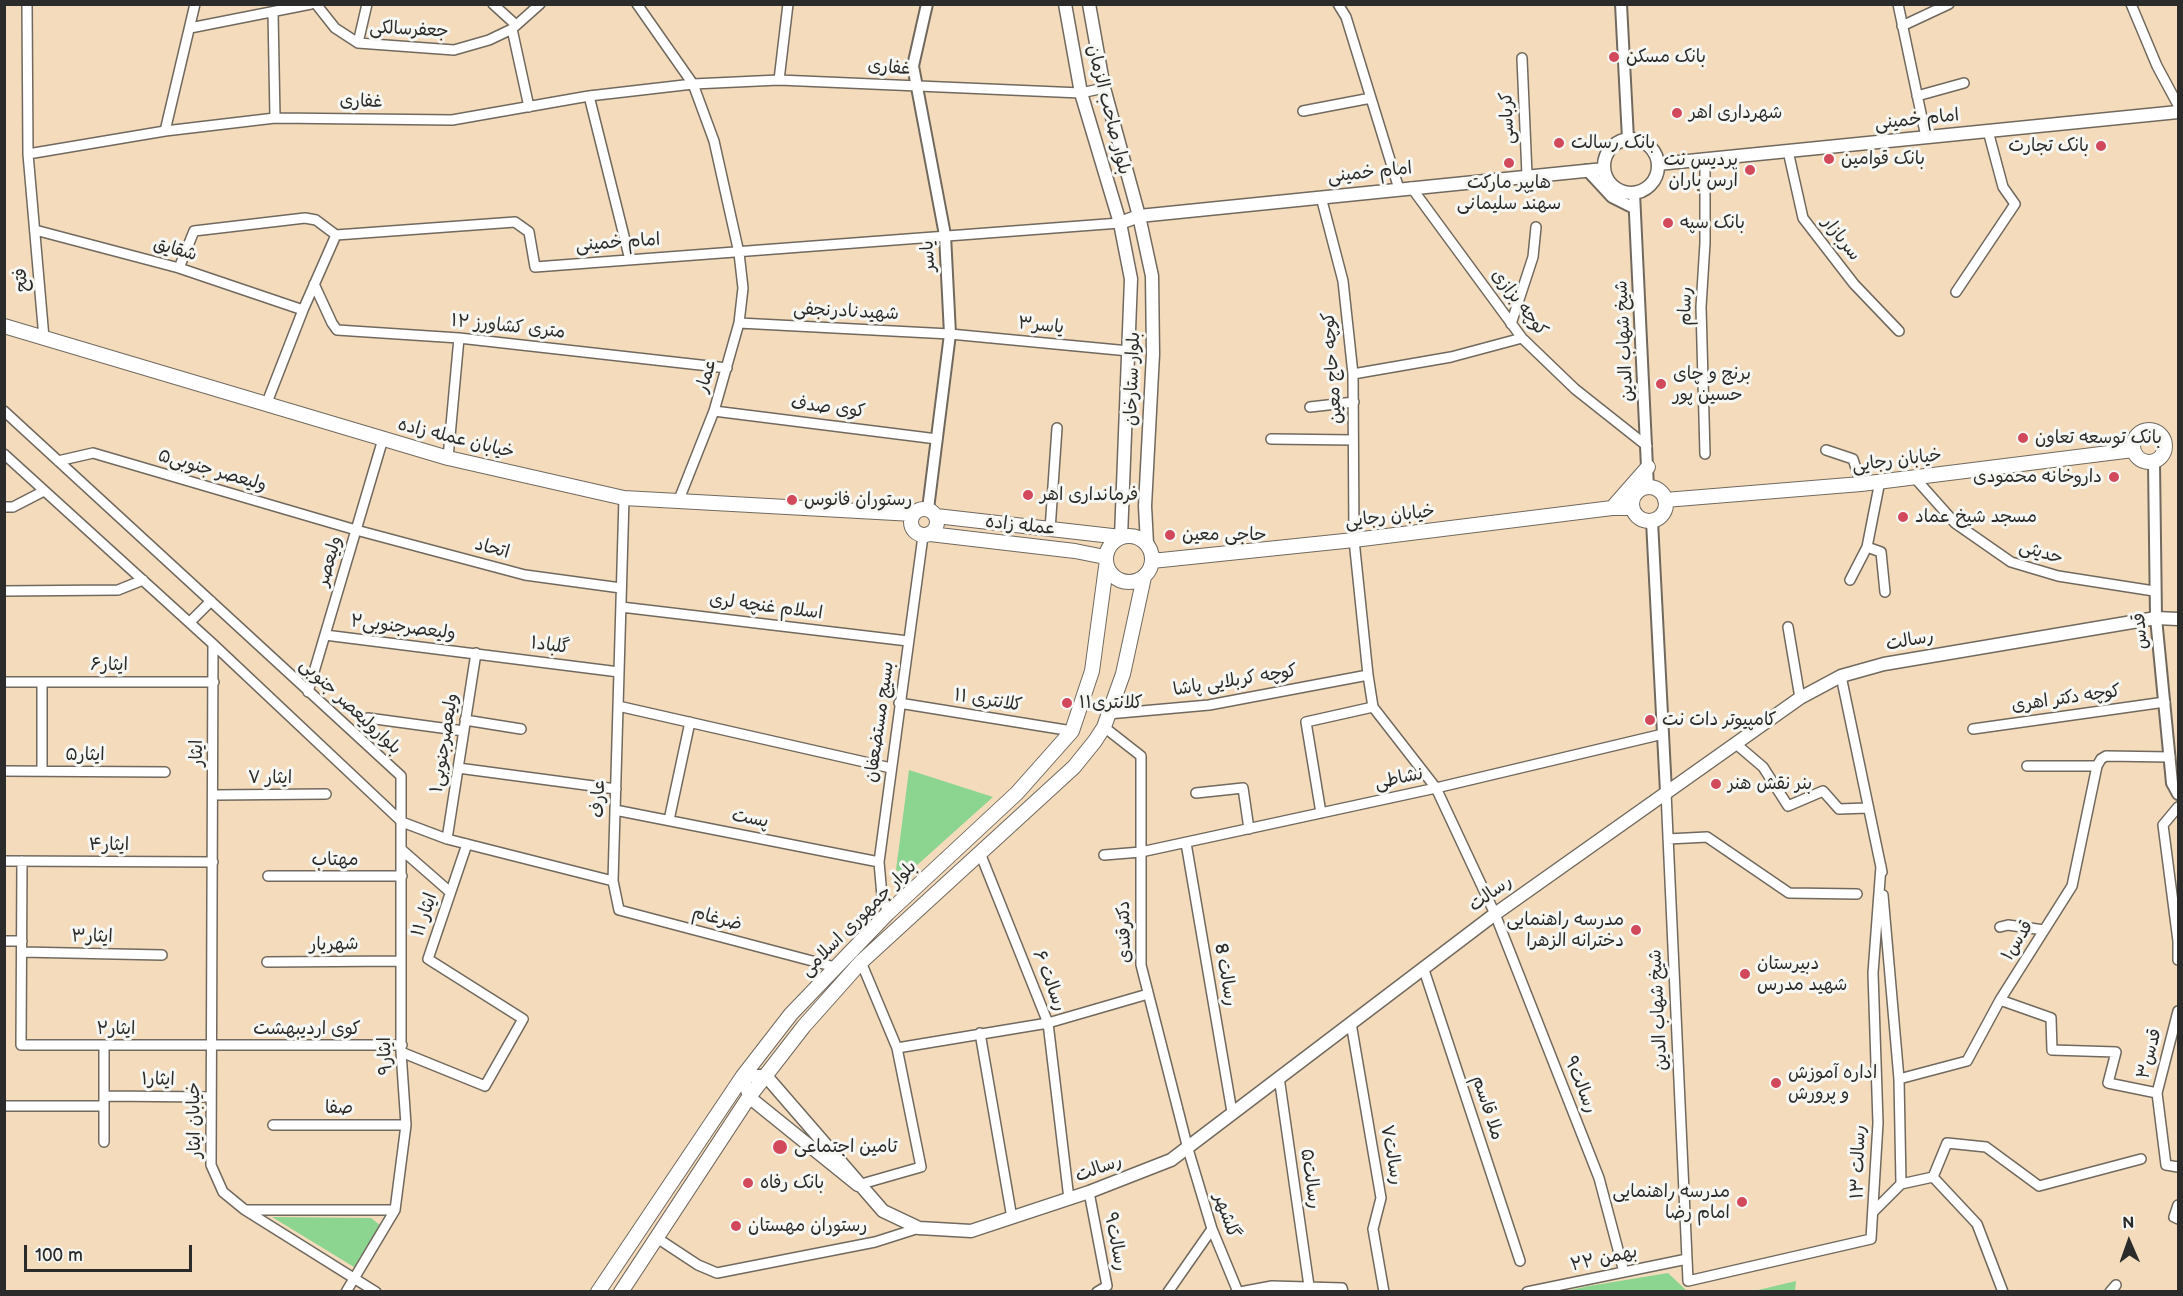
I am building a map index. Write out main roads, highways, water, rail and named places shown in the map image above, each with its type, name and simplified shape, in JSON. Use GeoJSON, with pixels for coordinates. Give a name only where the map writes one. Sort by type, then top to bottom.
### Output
{"type":"FeatureCollection","features":[{"type":"Feature","properties":{"kind":"main road","name":"بلوار صاحب الزمان"},"geometry":{"type":"LineString","coordinates":[[1065,4],[1081,93],[1120,223]]}},
{"type":"Feature","properties":{"kind":"main road","name":"بلوار صاحب الزمان"},"geometry":{"type":"LineString","coordinates":[[1089,4],[1104,88],[1139,216]]}},
{"type":"Feature","properties":{"kind":"main road","name":"امام خمینی"},"geometry":{"type":"LineString","coordinates":[[1658,164],[2178,112]]}},
{"type":"Feature","properties":{"kind":"main road"},"geometry":{"type":"LineString","coordinates":[[1628,140],[1645,143],[1651,149],[1658,164],[1654,180],[1649,187],[1634,194],[1617,190],[1611,184],[1604,169],[1604,161],[1613,146],[1628,140]]}},
{"type":"Feature","properties":{"kind":"main road","name":"امام خمینی"},"geometry":{"type":"LineString","coordinates":[[1120,223],[1139,216],[1604,169]]}},
{"type":"Feature","properties":{"kind":"main road","name":"بلوار ستارخان"},"geometry":{"type":"LineString","coordinates":[[1139,216],[1152,276],[1153,354],[1146,506],[1147,544]]}},
{"type":"Feature","properties":{"kind":"main road","name":"بلوار ستارخان"},"geometry":{"type":"LineString","coordinates":[[1120,223],[1131,279],[1122,537]]}},
{"type":"Feature","properties":{"kind":"main road","name":"خیابان عمله زاده"},"geometry":{"type":"LineString","coordinates":[[4,326],[448,458],[624,498],[913,514]]}},
{"type":"Feature","properties":{"kind":"main road"},"geometry":{"type":"LineString","coordinates":[[2147,430],[2157,432],[2172,445],[2154,462],[2148,463],[2138,459],[2133,450],[2134,439],[2147,430]]}},
{"type":"Feature","properties":{"kind":"main road","name":"خیابان رجایی"},"geometry":{"type":"LineString","coordinates":[[1665,500],[1861,484],[2133,450]]}},
{"type":"Feature","properties":{"kind":"main road"},"geometry":{"type":"LineString","coordinates":[[1612,508],[1648,467]]}},
{"type":"Feature","properties":{"kind":"main road"},"geometry":{"type":"LineString","coordinates":[[1648,488],[1657,490],[1665,500],[1663,513],[1653,521],[1640,518],[1632,508],[1634,495],[1638,490],[1648,488]]}},
{"type":"Feature","properties":{"kind":"main road","name":"خیابان رجایی"},"geometry":{"type":"LineString","coordinates":[[1152,561],[1354,540],[1612,508],[1632,508]]}},
{"type":"Feature","properties":{"kind":"main road"},"geometry":{"type":"LineString","coordinates":[[918,510],[932,513],[938,523],[935,530],[926,535],[916,533],[910,521],[913,514],[918,510]]}},
{"type":"Feature","properties":{"kind":"main road","name":"عمله زاده"},"geometry":{"type":"LineString","coordinates":[[932,513],[1050,530],[1122,537]]}},
{"type":"Feature","properties":{"kind":"main road","name":"عمله زاده"},"geometry":{"type":"LineString","coordinates":[[926,535],[1075,550],[1106,562]]}},
{"type":"Feature","properties":{"kind":"main road"},"geometry":{"type":"LineString","coordinates":[[1131,536],[1147,544],[1152,561],[1150,570],[1144,577],[1136,582],[1127,583],[1111,574],[1106,562],[1108,549],[1113,541],[1131,536]]}},
{"type":"Feature","properties":{"kind":"main road","name":"بلوار جمهوری اسلامی"},"geometry":{"type":"LineString","coordinates":[[598,1292],[743,1076],[791,1014],[888,913],[1017,793],[1072,731],[1092,671],[1106,562]]}},
{"type":"Feature","properties":{"kind":"main road","name":"بلوار جمهوری اسلامی"},"geometry":{"type":"LineString","coordinates":[[621,1292],[749,1096],[804,1026],[861,962],[1074,767],[1095,741],[1106,721],[1123,674],[1144,577]]}},
{"type":"Feature","properties":{"kind":"main road","name":"رسالت"},"geometry":{"type":"LineString","coordinates":[[766,1076],[858,1185],[883,1211],[920,1228],[971,1232],[1089,1192],[1171,1160],[1495,914],[1800,698],[1841,676],[1884,664],[2156,618],[2178,619]]}},
{"type":"Feature","properties":{"kind":"main road"},"geometry":{"type":"LineString","coordinates":[[749,1096],[743,1076],[766,1076]]}},
{"type":"Feature","properties":{"kind":"main road","name":"رسالت"},"geometry":{"type":"LineString","coordinates":[[749,1096],[858,1185]]}},
{"type":"Feature","properties":{"kind":"place","name":"بانک مسکن"},"geometry":{"type":"Point","coordinates":[1614,57]}},
{"type":"Feature","properties":{"kind":"place","name":"شهرداری اهر"},"geometry":{"type":"Point","coordinates":[1677,113]}},
{"type":"Feature","properties":{"kind":"place","name":"بانک رسالت"},"geometry":{"type":"Point","coordinates":[1559,143]}},
{"type":"Feature","properties":{"kind":"place","name":"بانک تجارت"},"geometry":{"type":"Point","coordinates":[2101,146]}},
{"type":"Feature","properties":{"kind":"place","name":"بانک قوامین"},"geometry":{"type":"Point","coordinates":[1829,159]}},
{"type":"Feature","properties":{"kind":"place","name":"هایپر مارکت سهند سلیمانی"},"geometry":{"type":"Point","coordinates":[1509,163]}},
{"type":"Feature","properties":{"kind":"place","name":"پردیس نت ارس باران"},"geometry":{"type":"Point","coordinates":[1750,170]}},
{"type":"Feature","properties":{"kind":"place","name":"بانک سپه"},"geometry":{"type":"Point","coordinates":[1668,223]}},
{"type":"Feature","properties":{"kind":"place","name":"برنج و چای حسین پور"},"geometry":{"type":"Point","coordinates":[1661,384]}},
{"type":"Feature","properties":{"kind":"place","name":"بانک توسعه تعاون"},"geometry":{"type":"Point","coordinates":[2023,438]}},
{"type":"Feature","properties":{"kind":"place","name":"داروخانه محمودی"},"geometry":{"type":"Point","coordinates":[2114,477]}},
{"type":"Feature","properties":{"kind":"place","name":"فرمانداری اهر"},"geometry":{"type":"Point","coordinates":[1028,495]}},
{"type":"Feature","properties":{"kind":"place","name":"رستوران فانوس"},"geometry":{"type":"Point","coordinates":[792,500]}},
{"type":"Feature","properties":{"kind":"place","name":"مسجد شیخ عماد"},"geometry":{"type":"Point","coordinates":[1903,517]}},
{"type":"Feature","properties":{"kind":"place","name":"حاجی معین"},"geometry":{"type":"Point","coordinates":[1170,535]}},
{"type":"Feature","properties":{"kind":"place","name":"کلانتری۱۱"},"geometry":{"type":"Point","coordinates":[1067,703]}},
{"type":"Feature","properties":{"kind":"place","name":"کامپیوتر دات نت"},"geometry":{"type":"Point","coordinates":[1650,720]}},
{"type":"Feature","properties":{"kind":"place","name":"بنر نقش هنر"},"geometry":{"type":"Point","coordinates":[1716,784]}},
{"type":"Feature","properties":{"kind":"place","name":"مدرسه راهنمایی دخترانه الزهرا"},"geometry":{"type":"Point","coordinates":[1636,930]}},
{"type":"Feature","properties":{"kind":"place","name":"دبیرستان شهید مدرس"},"geometry":{"type":"Point","coordinates":[1745,974]}},
{"type":"Feature","properties":{"kind":"place","name":"اداره آموزش و پرورش"},"geometry":{"type":"Point","coordinates":[1776,1083]}},
{"type":"Feature","properties":{"kind":"place","name":"تامین اجتماعی"},"geometry":{"type":"Point","coordinates":[780,1147]}},
{"type":"Feature","properties":{"kind":"place","name":"بانک رفاه"},"geometry":{"type":"Point","coordinates":[748,1183]}},
{"type":"Feature","properties":{"kind":"place","name":"مدرسه راهنمایی امام رضا"},"geometry":{"type":"Point","coordinates":[1742,1202]}},
{"type":"Feature","properties":{"kind":"place","name":"رستوران مهستان"},"geometry":{"type":"Point","coordinates":[736,1226]}}]}
